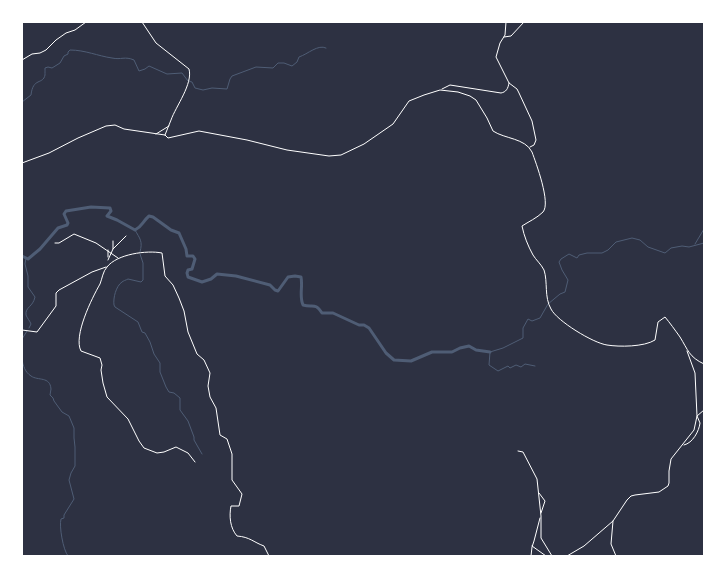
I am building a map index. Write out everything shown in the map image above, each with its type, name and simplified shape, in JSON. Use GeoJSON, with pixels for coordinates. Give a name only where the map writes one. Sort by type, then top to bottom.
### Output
{"type":"FeatureCollection","features":[{"type":"Feature","properties":{"kind":"street"},"geometry":{"type":"LineString","coordinates":[[22,60],[32,54],[40,53],[46,50],[66,33],[74,30],[86,22]]}},
{"type":"Feature","properties":{"kind":"street"},"geometry":{"type":"LineString","coordinates":[[142,22],[156,43],[189,69],[188,83],[165,135]]}},
{"type":"Feature","properties":{"kind":"street"},"geometry":{"type":"LineString","coordinates":[[506,22],[504,38],[500,43],[496,57],[509,83],[517,88],[532,121],[536,140],[534,145],[530,147]]}},
{"type":"Feature","properties":{"kind":"street"},"geometry":{"type":"LineString","coordinates":[[504,38],[511,36],[524,22]]}},
{"type":"Feature","properties":{"kind":"street"},"geometry":{"type":"LineString","coordinates":[[22,163],[49,153],[106,126],[115,126],[124,130],[165,135],[168,138],[199,131],[287,150],[329,156],[341,155],[364,144],[396,122],[410,101],[440,90],[450,84],[500,93],[508,89],[509,83]]}},
{"type":"Feature","properties":{"kind":"street"},"geometry":{"type":"LineString","coordinates":[[440,90],[449,90],[470,96],[476,100],[487,118],[493,132],[530,147],[543,187],[545,208],[542,212],[522,226],[525,238],[534,256],[544,270],[551,309],[565,323],[582,334],[606,345],[648,344],[655,340],[658,322],[664,317],[681,339],[695,373],[697,416],[694,430],[684,445],[671,459],[668,486],[659,492],[636,494],[632,496],[627,500],[613,521],[584,546],[567,556]]}},
{"type":"Feature","properties":{"kind":"street"},"geometry":{"type":"LineString","coordinates":[[156,134],[169,125]]}},
{"type":"Feature","properties":{"kind":"street"},"geometry":{"type":"LineString","coordinates":[[55,243],[74,234],[107,250],[119,258]]}},
{"type":"Feature","properties":{"kind":"street"},"geometry":{"type":"LineString","coordinates":[[113,249],[126,236]]}},
{"type":"Feature","properties":{"kind":"street"},"geometry":{"type":"LineString","coordinates":[[108,260],[112,253],[113,241]]}},
{"type":"Feature","properties":{"kind":"street"},"geometry":{"type":"LineString","coordinates":[[107,250],[108,266]]}},
{"type":"Feature","properties":{"kind":"street"},"geometry":{"type":"LineString","coordinates":[[22,330],[37,332],[56,306],[56,293],[58,290],[92,272],[108,266],[119,258],[141,253],[162,254],[165,276],[173,285],[179,298],[184,311],[188,332],[197,354],[204,360],[210,373],[208,386],[210,396],[216,408],[220,435],[226,439],[232,454],[232,480],[242,494],[239,506],[231,506],[230,516],[234,532],[237,536],[247,537],[264,546],[269,556]]}},
{"type":"Feature","properties":{"kind":"street"},"geometry":{"type":"LineString","coordinates":[[106,267],[87,310],[80,335],[80,349],[81,351],[100,358],[103,383],[107,397],[128,419],[136,436],[144,448],[157,453],[176,447],[188,453],[195,462]]}},
{"type":"Feature","properties":{"kind":"street"},"geometry":{"type":"LineString","coordinates":[[686,349],[695,360],[704,364]]}},
{"type":"Feature","properties":{"kind":"street"},"geometry":{"type":"LineString","coordinates":[[697,416],[704,410]]}},
{"type":"Feature","properties":{"kind":"street"},"geometry":{"type":"LineString","coordinates":[[684,445],[688,444],[692,440],[700,427],[700,420],[697,416]]}},
{"type":"Feature","properties":{"kind":"street"},"geometry":{"type":"LineString","coordinates":[[518,451],[523,452],[537,479],[541,516],[541,538],[552,556]]}},
{"type":"Feature","properties":{"kind":"street"},"geometry":{"type":"LineString","coordinates":[[531,556],[532,546],[545,501],[538,492]]}},
{"type":"Feature","properties":{"kind":"street"},"geometry":{"type":"LineString","coordinates":[[613,521],[610,544],[616,556]]}},
{"type":"Feature","properties":{"kind":"street"},"geometry":{"type":"LineString","coordinates":[[532,546],[546,556]]}},
{"type":"Feature","properties":{"kind":"waterway"},"geometry":{"type":"LineString","coordinates":[[22,102],[31,95],[32,89],[36,83],[44,78],[45,68],[52,68],[60,63],[70,50],[107,57],[131,59],[134,60],[139,71],[149,66],[167,74],[182,73],[188,81],[192,82],[195,88],[203,90],[212,88],[227,89],[232,76],[256,67],[273,68],[278,63],[284,63],[292,66],[297,62],[299,57],[316,48],[326,48]]}},
{"type":"Feature","properties":{"kind":"waterway"},"geometry":{"type":"LineString","coordinates":[[22,256],[28,259],[40,249],[58,228],[67,225],[68,223],[64,214],[66,211],[91,207],[110,208],[111,211],[107,216],[135,230],[140,227],[149,216],[153,217],[171,230],[179,233],[186,249],[187,256],[193,256],[195,259],[192,269],[188,270],[188,277],[202,282],[211,279],[217,274],[236,276],[270,285],[278,291],[288,277],[301,277],[301,298],[303,305],[316,306],[322,313],[333,313],[369,328],[386,353],[394,360],[411,361],[432,352],[452,352],[469,346],[476,350],[490,352]]}},
{"type":"Feature","properties":{"kind":"waterway"},"geometry":{"type":"LineString","coordinates":[[695,244],[704,229]]}},
{"type":"Feature","properties":{"kind":"waterway"},"geometry":{"type":"LineString","coordinates":[[135,230],[140,238],[140,252]]}},
{"type":"Feature","properties":{"kind":"waterway"},"geometry":{"type":"LineString","coordinates":[[535,366],[525,364],[521,367],[516,365],[510,368],[508,366],[498,371],[489,365],[490,352],[503,348],[523,338],[523,328],[528,319],[532,321],[540,318],[548,304],[560,294],[565,292],[568,280],[559,262],[561,259],[569,254],[577,258],[579,255],[587,253],[602,253],[608,250],[616,242],[632,238],[640,240],[648,247],[665,253],[671,248],[682,246],[689,247],[704,243]]}},
{"type":"Feature","properties":{"kind":"waterway"},"geometry":{"type":"LineString","coordinates":[[140,254],[143,263],[143,280],[141,282],[128,279],[122,282],[115,292],[114,305],[138,322],[142,332],[145,333],[154,354],[160,363],[160,372],[166,387],[169,392],[174,393],[180,398],[180,410],[188,421],[194,440],[202,454]]}},
{"type":"Feature","properties":{"kind":"waterway"},"geometry":{"type":"LineString","coordinates":[[26,258],[25,264],[28,276],[28,287],[35,297],[33,303],[26,312],[26,316],[31,324],[29,328]]}},
{"type":"Feature","properties":{"kind":"waterway"},"geometry":{"type":"LineString","coordinates":[[22,339],[27,331]]}},
{"type":"Feature","properties":{"kind":"waterway"},"geometry":{"type":"LineString","coordinates":[[22,359],[27,373],[48,382],[51,389],[50,395],[62,412],[69,416],[74,428],[75,466],[69,480],[74,499],[64,515],[64,518],[61,519],[63,544],[68,556]]}}]}
